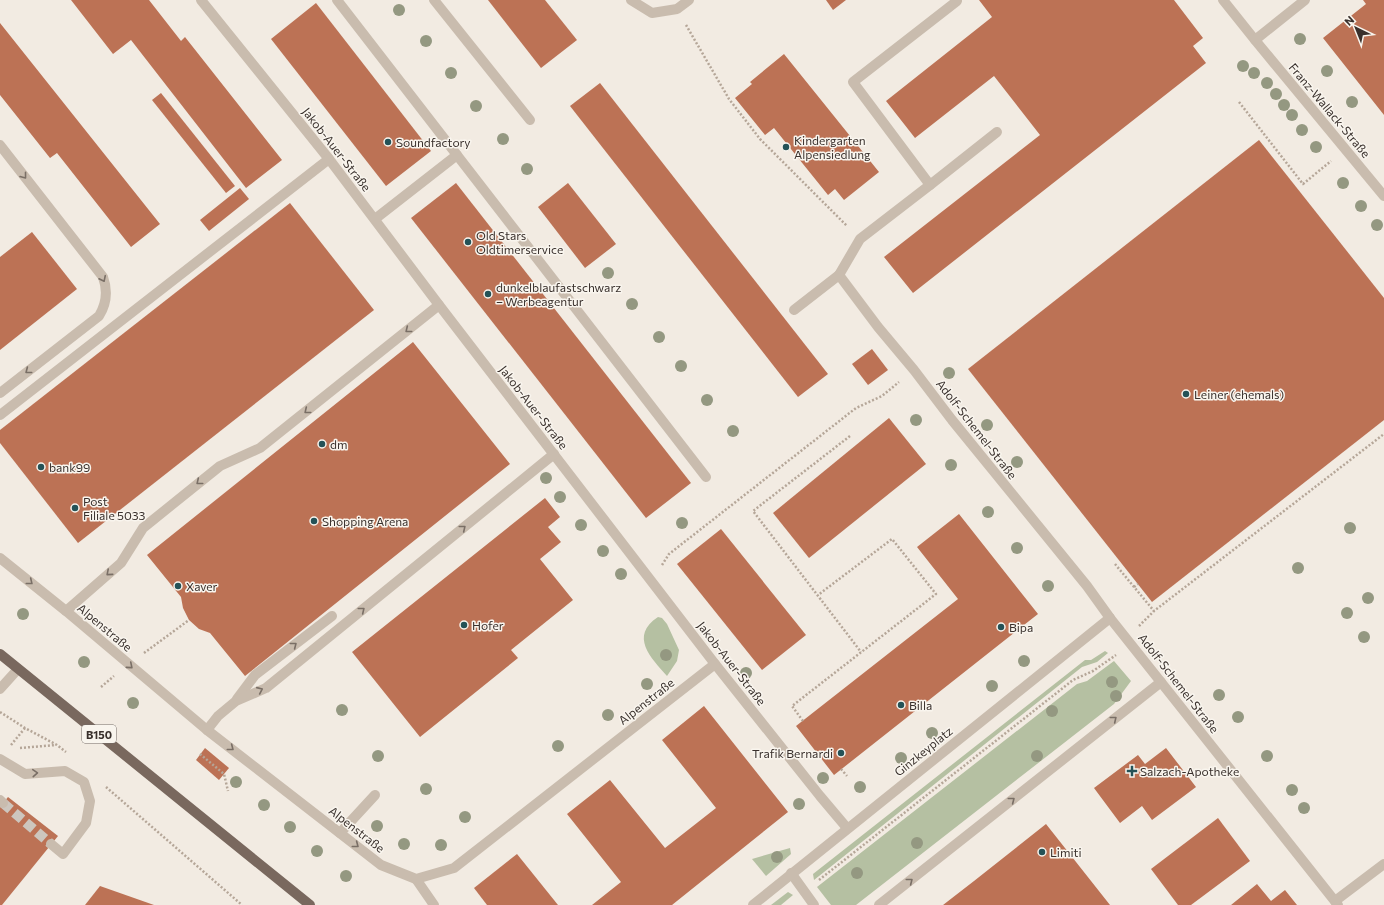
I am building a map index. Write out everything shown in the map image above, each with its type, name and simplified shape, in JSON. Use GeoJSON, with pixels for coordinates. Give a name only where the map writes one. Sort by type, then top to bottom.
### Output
{"type":"FeatureCollection","features":[{"type":"Feature","properties":{"kind":"main road","name":"B150"},"geometry":{"type":"LineString","coordinates":[[0,654],[310,905]]}},
{"type":"Feature","properties":{"kind":"street","name":"Jakob-Auer-Straße"},"geometry":{"type":"LineString","coordinates":[[201,0],[329,159],[439,305],[715,664],[847,828]]}},
{"type":"Feature","properties":{"kind":"street"},"geometry":{"type":"LineString","coordinates":[[337,0],[706,477]]}},
{"type":"Feature","properties":{"kind":"street"},"geometry":{"type":"LineString","coordinates":[[434,0],[530,120]]}},
{"type":"Feature","properties":{"kind":"street"},"geometry":{"type":"LineString","coordinates":[[631,0],[652,14],[677,9],[688,0]]}},
{"type":"Feature","properties":{"kind":"street","name":"Franz-Wallack-Straße"},"geometry":{"type":"LineString","coordinates":[[1224,0],[1255,40],[1384,196]]}},
{"type":"Feature","properties":{"kind":"street"},"geometry":{"type":"LineString","coordinates":[[1255,40],[1305,0]]}},
{"type":"Feature","properties":{"kind":"street"},"geometry":{"type":"LineString","coordinates":[[930,185],[853,82],[957,1]]}},
{"type":"Feature","properties":{"kind":"street"},"geometry":{"type":"LineString","coordinates":[[794,310],[839,274],[860,239],[997,132]]}},
{"type":"Feature","properties":{"kind":"street"},"geometry":{"type":"LineString","coordinates":[[0,145],[103,277],[106,286],[107,298],[99,316],[0,394]]}},
{"type":"Feature","properties":{"kind":"street"},"geometry":{"type":"LineString","coordinates":[[375,220],[457,155]]}},
{"type":"Feature","properties":{"kind":"street"},"geometry":{"type":"LineString","coordinates":[[0,415],[329,159]]}},
{"type":"Feature","properties":{"kind":"street","name":"Adolf-Schemel-Straße"},"geometry":{"type":"LineString","coordinates":[[839,274],[878,327],[1087,586],[1110,618],[1337,903]]}},
{"type":"Feature","properties":{"kind":"street"},"geometry":{"type":"LineString","coordinates":[[66,611],[121,563],[143,528],[220,466],[260,448],[439,305]]}},
{"type":"Feature","properties":{"kind":"street"},"geometry":{"type":"LineString","coordinates":[[236,701],[266,688],[554,454]]}},
{"type":"Feature","properties":{"kind":"street","name":"Alpenstraße"},"geometry":{"type":"LineString","coordinates":[[0,558],[66,611],[207,730],[381,865],[416,879],[454,868],[715,664]]}},
{"type":"Feature","properties":{"kind":"street"},"geometry":{"type":"LineString","coordinates":[[207,730],[218,716],[236,701],[255,675],[332,616]]}},
{"type":"Feature","properties":{"kind":"street","name":"Ginzkeyplatz"},"geometry":{"type":"LineString","coordinates":[[753,905],[1110,618]]}},
{"type":"Feature","properties":{"kind":"street"},"geometry":{"type":"LineString","coordinates":[[0,689],[18,669]]}},
{"type":"Feature","properties":{"kind":"street"},"geometry":{"type":"LineString","coordinates":[[880,905],[1161,682]]}},
{"type":"Feature","properties":{"kind":"street"},"geometry":{"type":"LineString","coordinates":[[0,760],[25,774],[65,770],[84,782],[90,801],[86,823],[62,854],[51,844]]}},
{"type":"Feature","properties":{"kind":"street"},"geometry":{"type":"LineString","coordinates":[[340,833],[375,795]]}},
{"type":"Feature","properties":{"kind":"street"},"geometry":{"type":"LineString","coordinates":[[1337,903],[1384,864]]}},
{"type":"Feature","properties":{"kind":"street"},"geometry":{"type":"LineString","coordinates":[[791,873],[814,905]]}},
{"type":"Feature","properties":{"kind":"street"},"geometry":{"type":"LineString","coordinates":[[416,879],[434,905]]}},
{"type":"Feature","properties":{"kind":"path"},"geometry":{"type":"LineString","coordinates":[[677,9],[729,99],[760,139],[860,239]]}},
{"type":"Feature","properties":{"kind":"path"},"geometry":{"type":"LineString","coordinates":[[1239,102],[1303,184],[1346,150]]}},
{"type":"Feature","properties":{"kind":"path"},"geometry":{"type":"LineString","coordinates":[[651,580],[670,554],[856,408],[882,396],[914,370]]}},
{"type":"Feature","properties":{"kind":"path"},"geometry":{"type":"LineString","coordinates":[[805,891],[1073,680],[1093,671],[1116,654],[1127,638],[1154,611],[1384,434]]}},
{"type":"Feature","properties":{"kind":"path"},"geometry":{"type":"LineString","coordinates":[[850,436],[753,510],[861,652]]}},
{"type":"Feature","properties":{"kind":"path"},"geometry":{"type":"LineString","coordinates":[[803,721],[792,706],[936,594],[892,538],[818,595]]}},
{"type":"Feature","properties":{"kind":"path"},"geometry":{"type":"LineString","coordinates":[[1115,564],[1154,611]]}},
{"type":"Feature","properties":{"kind":"path"},"geometry":{"type":"LineString","coordinates":[[1134,588],[1138,584]]}},
{"type":"Feature","properties":{"kind":"path"},"geometry":{"type":"LineString","coordinates":[[0,712],[25,728],[57,745],[69,755]]}},
{"type":"Feature","properties":{"kind":"path"},"geometry":{"type":"LineString","coordinates":[[7,749],[25,728]]}},
{"type":"Feature","properties":{"kind":"path"},"geometry":{"type":"LineString","coordinates":[[14,749],[57,745]]}},
{"type":"Feature","properties":{"kind":"path"},"geometry":{"type":"LineString","coordinates":[[200,754],[224,774],[228,791]]}},
{"type":"Feature","properties":{"kind":"path"},"geometry":{"type":"LineString","coordinates":[[841,769],[847,776]]}},
{"type":"Feature","properties":{"kind":"path"},"geometry":{"type":"LineString","coordinates":[[105,786],[242,905]]}},
{"type":"Feature","properties":{"kind":"green space"},"geometry":{"type":"Polygon","coordinates":[[[658,617],[662,618],[667,624],[679,650],[677,661],[667,676],[649,654],[644,639],[645,632],[649,624],[658,617]]]}},
{"type":"Feature","properties":{"kind":"green space"},"geometry":{"type":"Polygon","coordinates":[[[1105,651],[1108,653],[1097,662],[1082,667],[814,880],[813,874],[1085,660],[1091,660],[1105,651]]]}},
{"type":"Feature","properties":{"kind":"green space"},"geometry":{"type":"Polygon","coordinates":[[[1114,661],[1131,681],[1114,704],[856,905],[831,905],[817,887],[1077,684],[1087,681],[1114,661]]]}},
{"type":"Feature","properties":{"kind":"green space"},"geometry":{"type":"Polygon","coordinates":[[[790,848],[791,854],[766,876],[752,859],[790,848]]]}},
{"type":"Feature","properties":{"kind":"green space"},"geometry":{"type":"Polygon","coordinates":[[[788,892],[793,895],[781,905],[771,905],[788,892]]]}},
{"type":"Feature","properties":{"kind":"building"},"geometry":{"type":"Polygon","coordinates":[[[71,0],[149,0],[181,41],[185,37],[282,160],[246,188],[131,40],[113,54],[71,0]]]}},
{"type":"Feature","properties":{"kind":"building"},"geometry":{"type":"Polygon","coordinates":[[[488,0],[545,0],[577,40],[541,68],[488,0]]]}},
{"type":"Feature","properties":{"kind":"building"},"geometry":{"type":"Polygon","coordinates":[[[826,0],[846,0],[833,10],[826,0]]]}},
{"type":"Feature","properties":{"kind":"building"},"geometry":{"type":"Polygon","coordinates":[[[979,0],[1174,0],[1203,38],[1193,46],[1206,63],[913,293],[884,257],[1040,135],[994,76],[915,138],[886,101],[992,17],[979,0]]]}},
{"type":"Feature","properties":{"kind":"building"},"geometry":{"type":"Polygon","coordinates":[[[1363,0],[1384,0],[1384,115],[1323,38],[1366,4],[1363,0]]]}},
{"type":"Feature","properties":{"kind":"building"},"geometry":{"type":"Polygon","coordinates":[[[316,3],[431,151],[386,186],[271,39],[316,3]]]}},
{"type":"Feature","properties":{"kind":"building"},"geometry":{"type":"Polygon","coordinates":[[[0,23],[160,224],[131,247],[57,153],[50,158],[0,95],[0,23]]]}},
{"type":"Feature","properties":{"kind":"building","name":"Kindergarten Alpensiedlung"},"geometry":{"type":"Polygon","coordinates":[[[784,54],[879,172],[844,200],[835,189],[828,195],[774,128],[765,135],[735,98],[752,84],[750,82],[784,54]]]}},
{"type":"Feature","properties":{"kind":"building"},"geometry":{"type":"Polygon","coordinates":[[[600,83],[828,374],[798,397],[570,106],[600,83]]]}},
{"type":"Feature","properties":{"kind":"building"},"geometry":{"type":"Polygon","coordinates":[[[161,93],[235,186],[226,193],[152,100],[161,93]]]}},
{"type":"Feature","properties":{"kind":"building","name":"Leiner (ehemals)"},"geometry":{"type":"Polygon","coordinates":[[[1259,140],[1384,298],[1384,420],[1152,602],[968,369],[1259,140]]]}},
{"type":"Feature","properties":{"kind":"building"},"geometry":{"type":"Polygon","coordinates":[[[456,183],[691,483],[646,518],[411,218],[456,183]]]}},
{"type":"Feature","properties":{"kind":"building"},"geometry":{"type":"Polygon","coordinates":[[[568,183],[616,244],[585,268],[538,207],[568,183]]]}},
{"type":"Feature","properties":{"kind":"building"},"geometry":{"type":"Polygon","coordinates":[[[240,188],[249,199],[209,231],[200,220],[240,188]]]}},
{"type":"Feature","properties":{"kind":"building"},"geometry":{"type":"Polygon","coordinates":[[[290,203],[374,310],[78,543],[0,443],[0,430],[290,203]]]}},
{"type":"Feature","properties":{"kind":"building"},"geometry":{"type":"Polygon","coordinates":[[[32,232],[77,289],[0,350],[0,257],[32,232]]]}},
{"type":"Feature","properties":{"kind":"building","name":"Shopping Arena"},"geometry":{"type":"Polygon","coordinates":[[[413,342],[510,464],[245,676],[210,633],[199,629],[189,620],[183,608],[181,597],[147,555],[413,342]]]}},
{"type":"Feature","properties":{"kind":"building"},"geometry":{"type":"Polygon","coordinates":[[[872,349],[888,370],[868,385],[852,364],[872,349]]]}},
{"type":"Feature","properties":{"kind":"building"},"geometry":{"type":"Polygon","coordinates":[[[889,418],[926,464],[809,558],[773,513],[889,418]]]}},
{"type":"Feature","properties":{"kind":"building","name":"Hofer"},"geometry":{"type":"Polygon","coordinates":[[[545,498],[560,517],[548,527],[561,542],[540,559],[573,600],[511,650],[518,658],[420,737],[352,652],[545,498]]]}},
{"type":"Feature","properties":{"kind":"building"},"geometry":{"type":"Polygon","coordinates":[[[959,514],[1038,614],[834,775],[796,726],[958,599],[917,547],[959,514]]]}},
{"type":"Feature","properties":{"kind":"building"},"geometry":{"type":"Polygon","coordinates":[[[721,529],[806,635],[762,670],[677,564],[721,529]]]}},
{"type":"Feature","properties":{"kind":"building"},"geometry":{"type":"Polygon","coordinates":[[[704,706],[788,812],[672,905],[592,905],[621,882],[567,814],[610,780],[665,848],[716,808],[662,740],[704,706]]]}},
{"type":"Feature","properties":{"kind":"building"},"geometry":{"type":"Polygon","coordinates":[[[205,748],[229,768],[219,780],[196,760],[205,748]]]}},
{"type":"Feature","properties":{"kind":"building"},"geometry":{"type":"Polygon","coordinates":[[[1166,748],[1196,787],[1152,820],[1142,806],[1120,823],[1094,788],[1138,755],[1145,764],[1166,748]]]}},
{"type":"Feature","properties":{"kind":"building"},"geometry":{"type":"Polygon","coordinates":[[[8,797],[58,836],[2,905],[0,905],[0,807],[8,797]]]}},
{"type":"Feature","properties":{"kind":"building"},"geometry":{"type":"Polygon","coordinates":[[[1218,818],[1250,861],[1191,905],[1178,905],[1151,869],[1218,818]]]}},
{"type":"Feature","properties":{"kind":"building"},"geometry":{"type":"Polygon","coordinates":[[[1046,824],[1110,905],[943,905],[974,881],[1046,824]]]}},
{"type":"Feature","properties":{"kind":"building"},"geometry":{"type":"Polygon","coordinates":[[[517,854],[558,905],[487,905],[474,888],[517,854]]]}},
{"type":"Feature","properties":{"kind":"building"},"geometry":{"type":"Polygon","coordinates":[[[1257,884],[1271,901],[1285,890],[1297,905],[1231,905],[1257,884]]]}},
{"type":"Feature","properties":{"kind":"building"},"geometry":{"type":"Polygon","coordinates":[[[100,886],[154,905],[85,905],[100,886]]]}},
{"type":"Feature","properties":{"kind":"tunnel"},"geometry":{"type":"LineString","coordinates":[[3,803],[51,844]]}},
{"type":"Feature","properties":{"kind":"place","name":"Soundfactory"},"geometry":{"type":"Point","coordinates":[388,142]}},
{"type":"Feature","properties":{"kind":"place","name":"Kindergarten Alpensiedlung"},"geometry":{"type":"Point","coordinates":[786,147]}},
{"type":"Feature","properties":{"kind":"place","name":"Old Stars Oldtimerservice"},"geometry":{"type":"Point","coordinates":[468,242]}},
{"type":"Feature","properties":{"kind":"place","name":"dunkelblaufastschwarz – Werbeagentur"},"geometry":{"type":"Point","coordinates":[488,294]}},
{"type":"Feature","properties":{"kind":"place","name":"Leiner (ehemals)"},"geometry":{"type":"Point","coordinates":[1186,394]}},
{"type":"Feature","properties":{"kind":"place","name":"dm"},"geometry":{"type":"Point","coordinates":[322,444]}},
{"type":"Feature","properties":{"kind":"place","name":"bank99"},"geometry":{"type":"Point","coordinates":[41,467]}},
{"type":"Feature","properties":{"kind":"place","name":"Post Filiale 5033"},"geometry":{"type":"Point","coordinates":[75,508]}},
{"type":"Feature","properties":{"kind":"place","name":"Shopping Arena"},"geometry":{"type":"Point","coordinates":[314,521]}},
{"type":"Feature","properties":{"kind":"place","name":"Xaver"},"geometry":{"type":"Point","coordinates":[178,586]}},
{"type":"Feature","properties":{"kind":"place","name":"Hofer"},"geometry":{"type":"Point","coordinates":[464,625]}},
{"type":"Feature","properties":{"kind":"place","name":"Bipa"},"geometry":{"type":"Point","coordinates":[1001,627]}},
{"type":"Feature","properties":{"kind":"place","name":"Billa"},"geometry":{"type":"Point","coordinates":[901,705]}},
{"type":"Feature","properties":{"kind":"place","name":"Trafik Bernardi"},"geometry":{"type":"Point","coordinates":[841,753]}},
{"type":"Feature","properties":{"kind":"place","name":"Salzach-Apotheke"},"geometry":{"type":"Point","coordinates":[1132,771]}},
{"type":"Feature","properties":{"kind":"place","name":"Limiti"},"geometry":{"type":"Point","coordinates":[1042,852]}}]}
